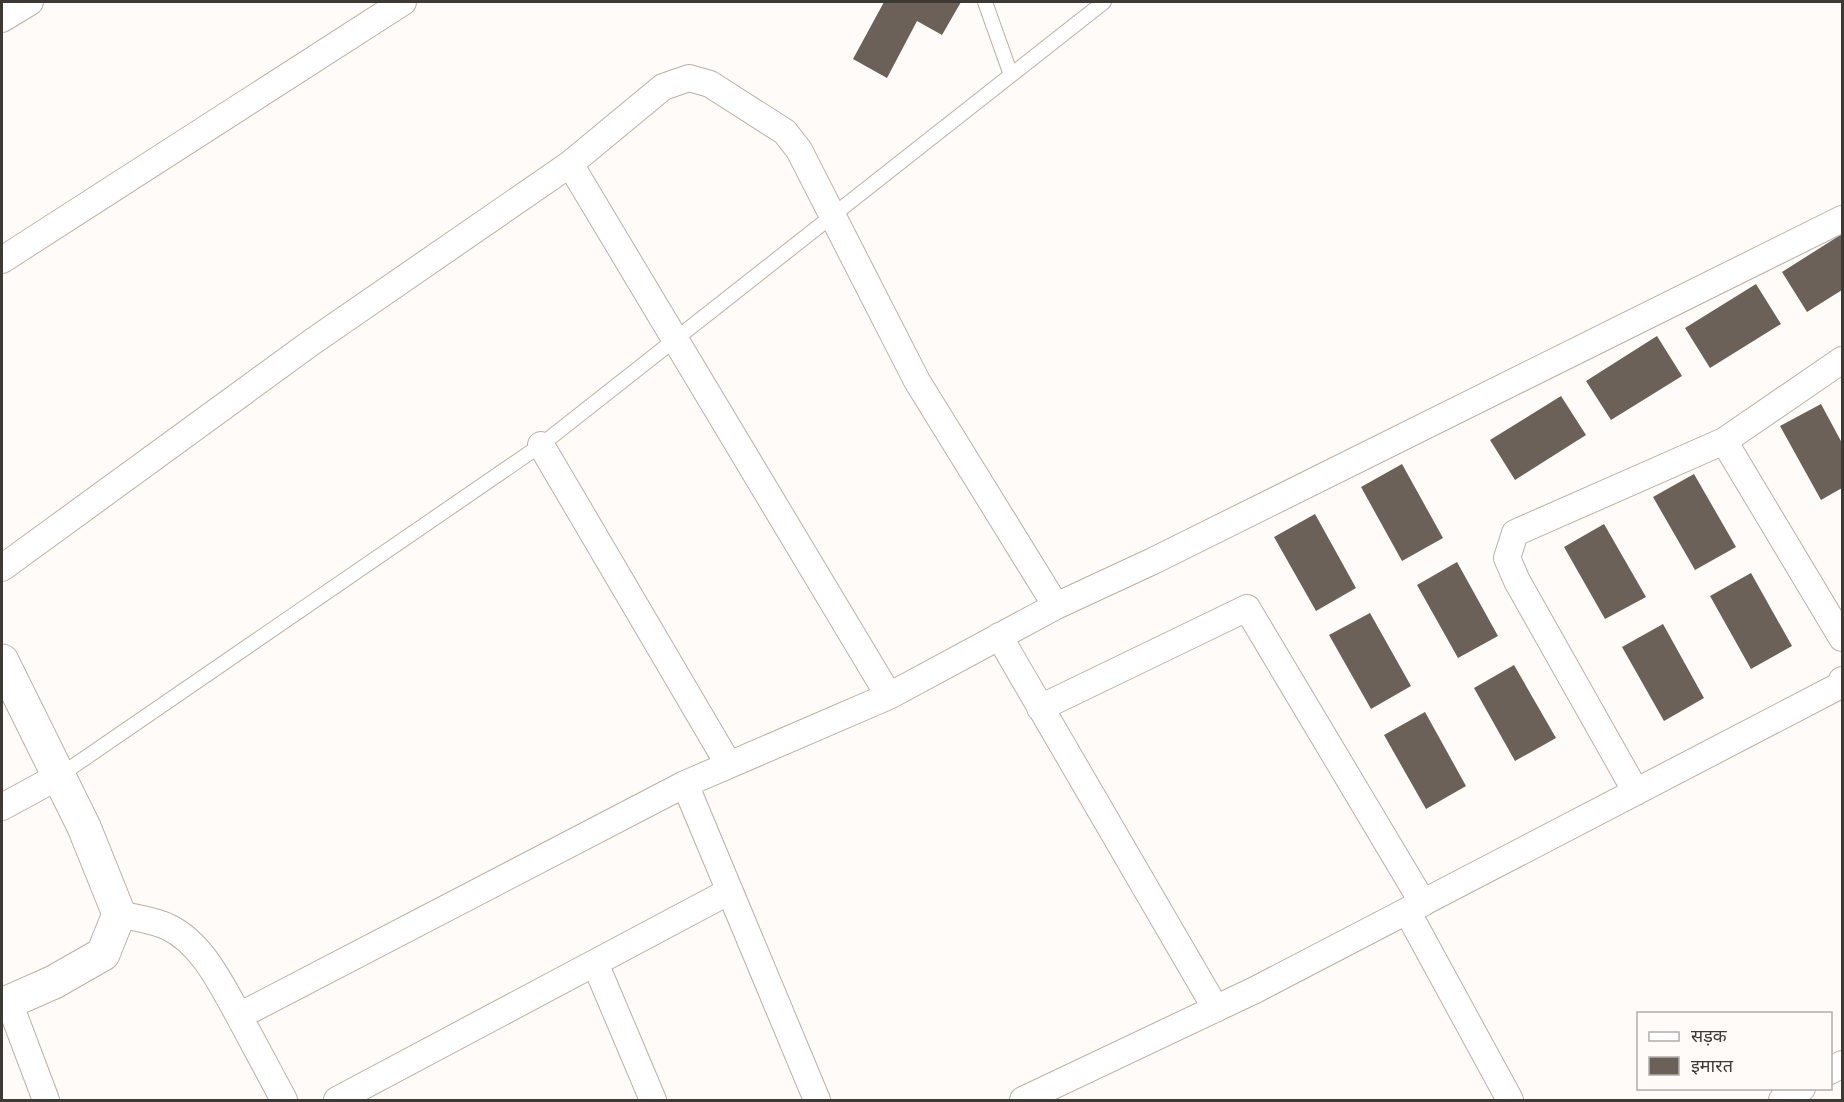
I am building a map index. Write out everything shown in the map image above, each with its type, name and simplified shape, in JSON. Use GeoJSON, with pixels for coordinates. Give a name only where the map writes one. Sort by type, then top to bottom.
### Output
{"type":"FeatureCollection","features":[{"type":"Feature","properties":{"kind":"street"},"geometry":{"type":"LineString","coordinates":[[2,19],[30,2]]}},
{"type":"Feature","properties":{"kind":"street"},"geometry":{"type":"LineString","coordinates":[[2,260],[403,2]]}},
{"type":"Feature","properties":{"kind":"street"},"geometry":{"type":"LineString","coordinates":[[2,568],[312,342],[570,164],[663,87],[689,78],[711,84],[785,132],[799,150],[917,381],[1056,606]]}},
{"type":"Feature","properties":{"kind":"street"},"geometry":{"type":"LineString","coordinates":[[570,164],[889,696]]}},
{"type":"Feature","properties":{"kind":"street"},"geometry":{"type":"LineString","coordinates":[[239,1016],[685,784],[889,696],[1056,606],[1153,561],[1842,219]]}},
{"type":"Feature","properties":{"kind":"street"},"geometry":{"type":"LineString","coordinates":[[1636,792],[1517,581],[1507,558],[1515,533],[1724,441],[1842,360]]}},
{"type":"Feature","properties":{"kind":"street"},"geometry":{"type":"LineString","coordinates":[[1724,441],[1842,638]]}},
{"type":"Feature","properties":{"kind":"street"},"geometry":{"type":"LineString","coordinates":[[541,445],[729,765]]}},
{"type":"Feature","properties":{"kind":"street"},"geometry":{"type":"LineString","coordinates":[[1040,708],[1247,608],[1415,907],[1510,1101]]}},
{"type":"Feature","properties":{"kind":"street"},"geometry":{"type":"LineString","coordinates":[[999,636],[1216,1009]]}},
{"type":"Feature","properties":{"kind":"street"},"geometry":{"type":"LineString","coordinates":[[2,661],[84,826],[119,914],[103,954],[54,982],[5,1004],[46,1101]]}},
{"type":"Feature","properties":{"kind":"street"},"geometry":{"type":"LineString","coordinates":[[1023,1101],[1216,1009],[1415,907],[1839,686],[1842,680]]}},
{"type":"Feature","properties":{"kind":"street"},"geometry":{"type":"LineString","coordinates":[[2,807],[58,776]]}},
{"type":"Feature","properties":{"kind":"street"},"geometry":{"type":"LineString","coordinates":[[685,784],[728,892],[818,1101]]}},
{"type":"Feature","properties":{"kind":"street"},"geometry":{"type":"LineString","coordinates":[[337,1101],[728,892]]}},
{"type":"Feature","properties":{"kind":"street"},"geometry":{"type":"LineString","coordinates":[[119,914],[167,926],[189,939],[239,1016],[284,1101]]}},
{"type":"Feature","properties":{"kind":"street"},"geometry":{"type":"LineString","coordinates":[[595,963],[652,1101]]}},
{"type":"Feature","properties":{"kind":"street"},"geometry":{"type":"LineString","coordinates":[[1782,1101],[1800,1090]]}},
{"type":"Feature","properties":{"kind":"lane"},"geometry":{"type":"LineString","coordinates":[[985,2],[1011,75]]}},
{"type":"Feature","properties":{"kind":"lane"},"geometry":{"type":"LineString","coordinates":[[58,776],[541,445],[1104,2]]}},
{"type":"Feature","properties":{"kind":"building"},"geometry":{"type":"Polygon","coordinates":[[[884,2],[961,2],[942,35],[917,21],[887,78],[853,59],[884,2]]]}},
{"type":"Feature","properties":{"kind":"building"},"geometry":{"type":"Polygon","coordinates":[[[1842,234],[1842,290],[1807,312],[1782,272],[1842,234]]]}},
{"type":"Feature","properties":{"kind":"building"},"geometry":{"type":"Polygon","coordinates":[[[1756,284],[1781,324],[1710,368],[1685,328],[1756,284]]]}},
{"type":"Feature","properties":{"kind":"building"},"geometry":{"type":"Polygon","coordinates":[[[1657,336],[1682,376],[1611,420],[1586,381],[1657,336]]]}},
{"type":"Feature","properties":{"kind":"building"},"geometry":{"type":"Polygon","coordinates":[[[1561,396],[1586,435],[1515,480],[1490,440],[1561,396]]]}},
{"type":"Feature","properties":{"kind":"building"},"geometry":{"type":"Polygon","coordinates":[[[1821,404],[1842,443],[1842,488],[1821,500],[1780,426],[1821,404]]]}},
{"type":"Feature","properties":{"kind":"building"},"geometry":{"type":"Polygon","coordinates":[[[1402,464],[1443,538],[1402,561],[1361,487],[1402,464]]]}},
{"type":"Feature","properties":{"kind":"building"},"geometry":{"type":"Polygon","coordinates":[[[1694,474],[1736,547],[1695,570],[1653,497],[1694,474]]]}},
{"type":"Feature","properties":{"kind":"building"},"geometry":{"type":"Polygon","coordinates":[[[1315,514],[1356,588],[1316,611],[1274,537],[1315,514]]]}},
{"type":"Feature","properties":{"kind":"building"},"geometry":{"type":"Polygon","coordinates":[[[1604,524],[1646,597],[1605,619],[1564,547],[1604,524]]]}},
{"type":"Feature","properties":{"kind":"building"},"geometry":{"type":"Polygon","coordinates":[[[1457,562],[1498,636],[1458,658],[1417,585],[1457,562]]]}},
{"type":"Feature","properties":{"kind":"building"},"geometry":{"type":"Polygon","coordinates":[[[1751,573],[1792,646],[1751,669],[1710,596],[1751,573]]]}},
{"type":"Feature","properties":{"kind":"building"},"geometry":{"type":"Polygon","coordinates":[[[1370,613],[1411,686],[1371,709],[1329,635],[1370,613]]]}},
{"type":"Feature","properties":{"kind":"building"},"geometry":{"type":"Polygon","coordinates":[[[1663,624],[1704,698],[1664,721],[1622,647],[1663,624]]]}},
{"type":"Feature","properties":{"kind":"building"},"geometry":{"type":"Polygon","coordinates":[[[1514,665],[1556,738],[1515,761],[1474,688],[1514,665]]]}},
{"type":"Feature","properties":{"kind":"building"},"geometry":{"type":"Polygon","coordinates":[[[1425,712],[1466,786],[1426,809],[1384,735],[1425,712]]]}}]}
